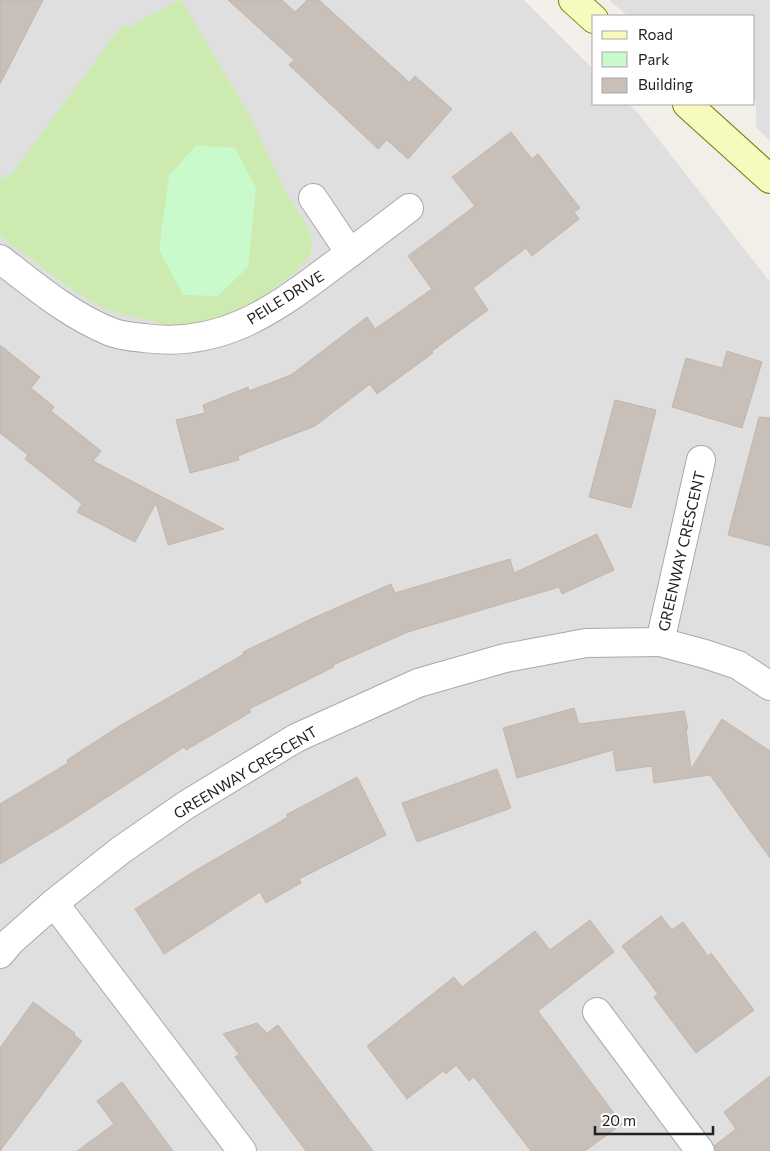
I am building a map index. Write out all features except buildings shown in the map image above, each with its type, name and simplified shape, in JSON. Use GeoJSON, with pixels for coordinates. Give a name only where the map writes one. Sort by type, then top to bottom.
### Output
{"type":"FeatureCollection","features":[{"type":"Feature","properties":{"kind":"street"},"geometry":{"type":"LineString","coordinates":[[573,0],[592,17]]}},
{"type":"Feature","properties":{"kind":"street"},"geometry":{"type":"LineString","coordinates":[[688,105],[770,179]]}},
{"type":"Feature","properties":{"kind":"street"},"geometry":{"type":"LineString","coordinates":[[313,198],[350,253]]}},
{"type":"Feature","properties":{"kind":"street","name":"PEILE DRIVE"},"geometry":{"type":"LineString","coordinates":[[0,259],[77,316],[113,333],[164,341],[194,339],[219,333],[253,320],[302,289],[409,208]]}},
{"type":"Feature","properties":{"kind":"street","name":"GREENWAY CRESCENT"},"geometry":{"type":"LineString","coordinates":[[660,642],[701,460]]}},
{"type":"Feature","properties":{"kind":"street","name":"GREENWAY CRESCENT"},"geometry":{"type":"LineString","coordinates":[[0,954],[54,903],[129,844],[186,804],[296,738],[418,683],[505,658],[586,643],[660,642],[706,654],[738,665],[770,686]]}},
{"type":"Feature","properties":{"kind":"street"},"geometry":{"type":"LineString","coordinates":[[54,903],[242,1151]]}},
{"type":"Feature","properties":{"kind":"street"},"geometry":{"type":"LineString","coordinates":[[597,1012],[700,1151]]}},
{"type":"Feature","properties":{"kind":"shaded area"},"geometry":{"type":"Polygon","coordinates":[[[0,0],[524,0],[592,68],[592,105],[629,105],[638,113],[770,282],[770,1151],[0,1151],[0,0]]]}},
{"type":"Feature","properties":{"kind":"shaded area"},"geometry":{"type":"Polygon","coordinates":[[[609,0],[770,0],[770,141],[756,127],[755,15],[627,15],[609,0]]]}},
{"type":"Feature","properties":{"kind":"green space"},"geometry":{"type":"Polygon","coordinates":[[[181,0],[246,109],[286,192],[305,222],[312,239],[311,254],[294,274],[255,302],[207,323],[168,325],[106,310],[68,287],[0,236],[0,179],[11,174],[122,25],[129,27],[181,0]]]}},
{"type":"Feature","properties":{"kind":"green space"},"geometry":{"type":"Polygon","coordinates":[[[196,145],[235,148],[256,188],[248,267],[218,296],[183,295],[159,250],[169,176],[196,145]]]}}]}
